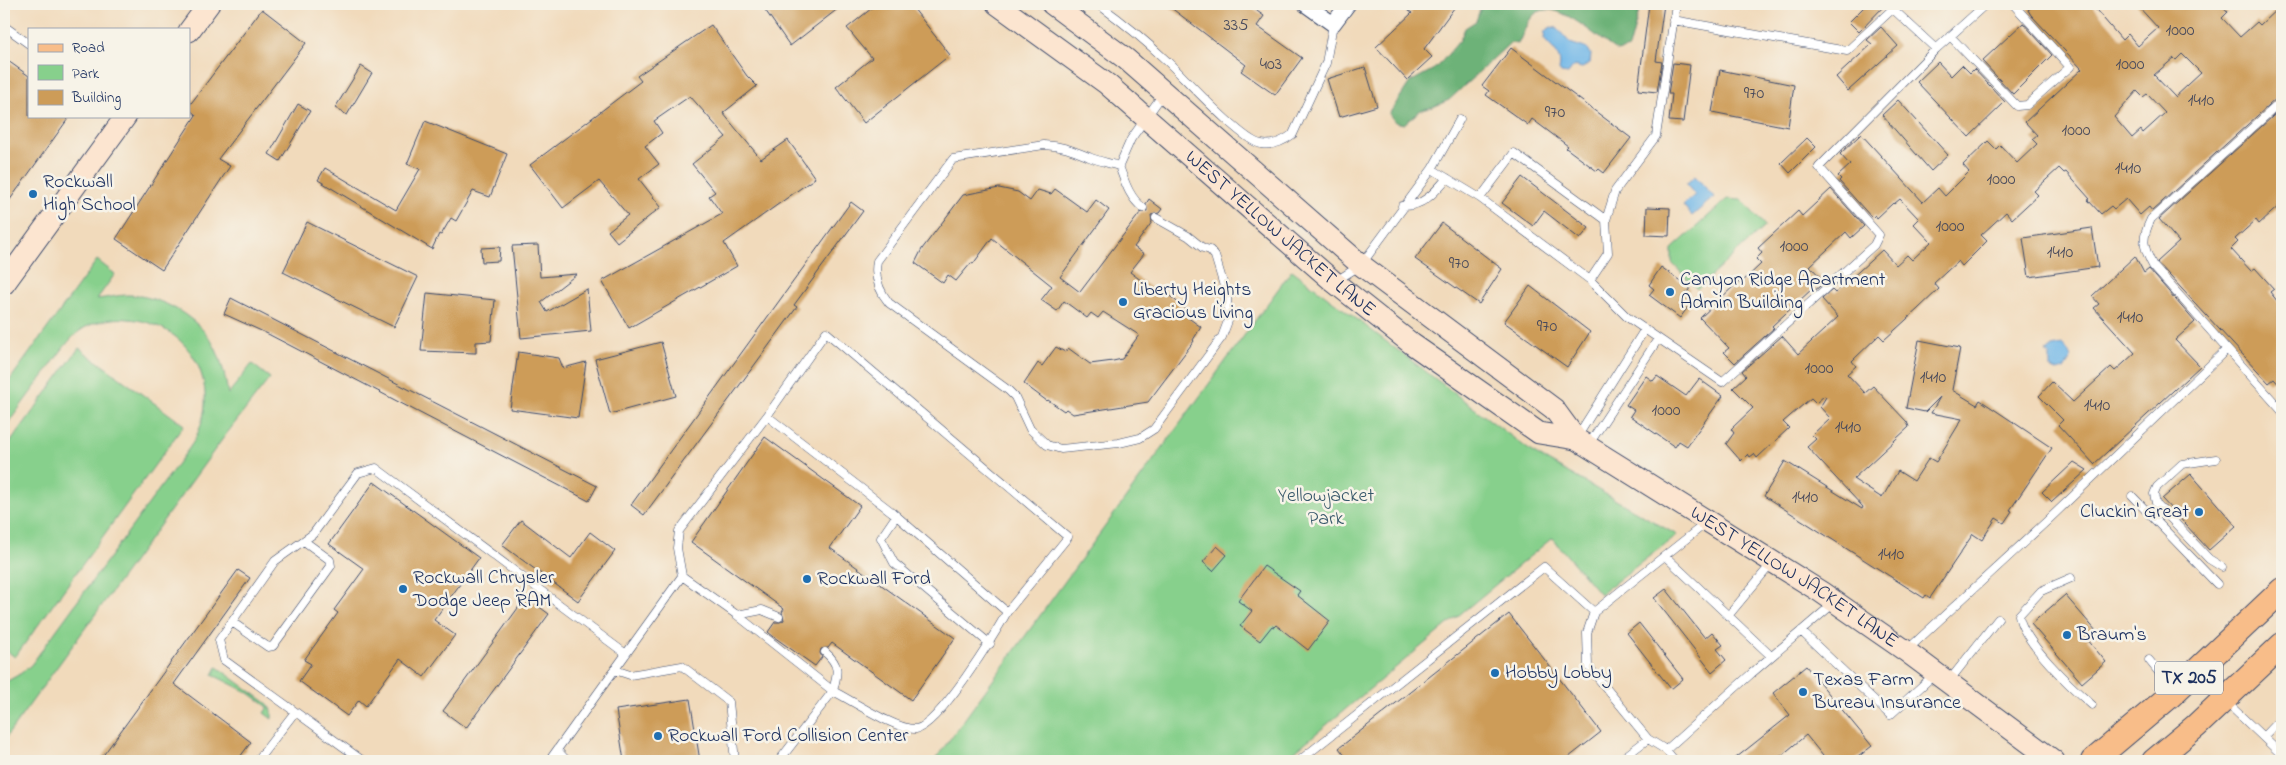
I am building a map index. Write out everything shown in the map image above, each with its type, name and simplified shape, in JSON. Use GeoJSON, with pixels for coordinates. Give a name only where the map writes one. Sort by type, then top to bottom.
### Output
{"type":"FeatureCollection","features":[{"type":"Feature","properties":{"kind":"main road","name":"TX 205"},"geometry":{"type":"LineString","coordinates":[[2093,761],[2174,692],[2282,590]]}},
{"type":"Feature","properties":{"kind":"main road","name":"TX 205"},"geometry":{"type":"LineString","coordinates":[[2154,761],[2224,700],[2282,645]]}},
{"type":"Feature","properties":{"kind":"street"},"geometry":{"type":"LineString","coordinates":[[190,30],[207,4]]}},
{"type":"Feature","properties":{"kind":"street","name":"WEST YELLOW JACKET LANE"},"geometry":{"type":"LineString","coordinates":[[998,4],[1070,56],[1145,118],[1334,282],[1412,344],[1539,433],[1582,442]]}},
{"type":"Feature","properties":{"kind":"street","name":"WEST YELLOW JACKET LANE"},"geometry":{"type":"LineString","coordinates":[[1052,4],[1126,59],[1361,265],[1554,409],[1582,442],[1773,562],[1906,650],[2054,761]]}},
{"type":"Feature","properties":{"kind":"street"},"geometry":{"type":"LineString","coordinates":[[1306,4],[1332,24],[1348,4]]}},
{"type":"Feature","properties":{"kind":"street"},"geometry":{"type":"LineString","coordinates":[[4,284],[125,118]]}},
{"type":"Feature","properties":{"kind":"lane"},"geometry":{"type":"LineString","coordinates":[[1098,4],[1168,62],[1240,132],[1259,144],[1271,144],[1285,140],[1293,134],[1326,63],[1332,24]]}},
{"type":"Feature","properties":{"kind":"lane"},"geometry":{"type":"LineString","coordinates":[[1590,280],[1608,253],[1606,220],[1615,191],[1656,136],[1676,4]]}},
{"type":"Feature","properties":{"kind":"lane"},"geometry":{"type":"LineString","coordinates":[[1432,169],[1480,198],[1590,280],[1627,317],[1722,382],[1874,245],[1879,235],[1819,167],[1936,49],[1986,4]]}},
{"type":"Feature","properties":{"kind":"lane"},"geometry":{"type":"LineString","coordinates":[[1950,36],[2017,106],[2027,105],[2070,67],[2013,4]]}},
{"type":"Feature","properties":{"kind":"lane"},"geometry":{"type":"LineString","coordinates":[[1674,20],[1847,51],[1895,6],[1936,49]]}},
{"type":"Feature","properties":{"kind":"lane"},"geometry":{"type":"LineString","coordinates":[[4,26],[28,43]]}},
{"type":"Feature","properties":{"kind":"lane"},"geometry":{"type":"LineString","coordinates":[[1143,208],[1135,202],[1126,187],[1119,166],[1131,139],[1164,92]]}},
{"type":"Feature","properties":{"kind":"lane"},"geometry":{"type":"LineString","coordinates":[[2282,101],[2151,219],[2143,233],[2145,251],[2152,266],[2282,411]]}},
{"type":"Feature","properties":{"kind":"lane"},"geometry":{"type":"LineString","coordinates":[[1334,282],[1361,265],[1402,206],[1432,169],[1460,119]]}},
{"type":"Feature","properties":{"kind":"lane"},"geometry":{"type":"LineString","coordinates":[[1119,166],[1089,158],[1065,147],[1044,145],[953,159],[877,261],[876,276],[882,295],[890,303],[1008,390],[1015,398],[1030,429],[1047,445],[1061,449],[1089,448],[1140,438],[1154,429],[1222,337],[1228,322],[1227,296],[1223,277],[1215,256],[1210,250],[1203,248],[1188,236],[1156,218]]}},
{"type":"Feature","properties":{"kind":"lane"},"geometry":{"type":"LineString","coordinates":[[1480,198],[1514,153],[1606,220]]}},
{"type":"Feature","properties":{"kind":"lane"},"geometry":{"type":"LineString","coordinates":[[1402,206],[1420,203],[1433,194],[1448,178]]}},
{"type":"Feature","properties":{"kind":"lane"},"geometry":{"type":"LineString","coordinates":[[1582,442],[1645,329]]}},
{"type":"Feature","properties":{"kind":"lane"},"geometry":{"type":"LineString","coordinates":[[826,332],[1068,537],[1007,612],[990,644],[932,719],[918,729],[903,728],[833,691],[738,615],[682,576],[677,548],[679,531],[767,416],[826,332]]}},
{"type":"Feature","properties":{"kind":"lane"},"geometry":{"type":"LineString","coordinates":[[1582,442],[1658,339]]}},
{"type":"Feature","properties":{"kind":"lane"},"geometry":{"type":"LineString","coordinates":[[1906,650],[2047,520],[2226,350]]}},
{"type":"Feature","properties":{"kind":"lane"},"geometry":{"type":"LineString","coordinates":[[767,416],[896,516],[1007,612]]}},
{"type":"Feature","properties":{"kind":"lane"},"geometry":{"type":"LineString","coordinates":[[2216,459],[2182,464],[2157,488],[2154,494],[2156,503],[2209,559],[2222,568]]}},
{"type":"Feature","properties":{"kind":"lane"},"geometry":{"type":"LineString","coordinates":[[363,761],[224,660],[219,640],[275,561],[313,534],[358,473],[376,468],[626,654]]}},
{"type":"Feature","properties":{"kind":"lane"},"geometry":{"type":"LineString","coordinates":[[2132,496],[2217,584]]}},
{"type":"Feature","properties":{"kind":"lane"},"geometry":{"type":"LineString","coordinates":[[896,516],[881,538],[894,563],[990,644]]}},
{"type":"Feature","properties":{"kind":"lane"},"geometry":{"type":"LineString","coordinates":[[1675,761],[1666,750],[1648,739],[1588,666],[1587,633],[1594,612],[1708,522]]}},
{"type":"Feature","properties":{"kind":"lane"},"geometry":{"type":"LineString","coordinates":[[232,622],[268,647],[273,646],[331,566],[330,560],[304,541]]}},
{"type":"Feature","properties":{"kind":"lane"},"geometry":{"type":"LineString","coordinates":[[1665,556],[1771,656]]}},
{"type":"Feature","properties":{"kind":"lane"},"geometry":{"type":"LineString","coordinates":[[1728,616],[1773,562]]}},
{"type":"Feature","properties":{"kind":"lane"},"geometry":{"type":"LineString","coordinates":[[1299,761],[1544,568],[1594,612]]}},
{"type":"Feature","properties":{"kind":"lane"},"geometry":{"type":"LineString","coordinates":[[549,761],[682,576]]}},
{"type":"Feature","properties":{"kind":"lane"},"geometry":{"type":"LineString","coordinates":[[2071,578],[2041,591],[2018,615],[2020,625],[2067,681],[2092,705]]}},
{"type":"Feature","properties":{"kind":"lane"},"geometry":{"type":"LineString","coordinates":[[1666,750],[1834,602]]}},
{"type":"Feature","properties":{"kind":"lane"},"geometry":{"type":"LineString","coordinates":[[738,615],[762,610],[779,617]]}},
{"type":"Feature","properties":{"kind":"lane"},"geometry":{"type":"LineString","coordinates":[[1800,631],[1890,715],[1943,677],[1998,619]]}},
{"type":"Feature","properties":{"kind":"lane"},"geometry":{"type":"LineString","coordinates":[[779,761],[833,691],[837,674],[835,660],[825,652]]}},
{"type":"Feature","properties":{"kind":"lane"},"geometry":{"type":"LineString","coordinates":[[2149,660],[2174,692]]}},
{"type":"Feature","properties":{"kind":"lane"},"geometry":{"type":"LineString","coordinates":[[615,670],[630,675],[682,666],[729,702],[736,761]]}},
{"type":"Feature","properties":{"kind":"lane"},"geometry":{"type":"LineString","coordinates":[[2224,700],[2282,755]]}},
{"type":"Feature","properties":{"kind":"lane"},"geometry":{"type":"LineString","coordinates":[[257,761],[296,712]]}},
{"type":"Feature","properties":{"kind":"lane"},"geometry":{"type":"LineString","coordinates":[[2263,737],[2282,717]]}},
{"type":"Feature","properties":{"kind":"lane"},"geometry":{"type":"LineString","coordinates":[[1619,761],[1648,739]]}},
{"type":"Feature","properties":{"kind":"lane"},"geometry":{"type":"LineString","coordinates":[[557,750],[567,761]]}},
{"type":"Feature","properties":{"kind":"green space"},"geometry":{"type":"Polygon","coordinates":[[[1482,4],[1641,4],[1629,48],[1618,51],[1568,16],[1547,10],[1538,12],[1528,22],[1518,44],[1510,43],[1449,100],[1421,110],[1404,124],[1395,122],[1389,114],[1410,82],[1434,69],[1443,60],[1460,40],[1465,28],[1476,21],[1482,4]]]}},
{"type":"Feature","properties":{"kind":"green space"},"geometry":{"type":"Polygon","coordinates":[[[1727,199],[1742,200],[1765,226],[1697,289],[1672,263],[1672,249],[1727,199]]]}},
{"type":"Feature","properties":{"kind":"green space"},"geometry":{"type":"Polygon","coordinates":[[[97,260],[115,274],[97,299],[124,295],[150,298],[172,307],[192,320],[208,336],[216,349],[228,394],[252,364],[270,378],[224,437],[4,740],[4,683],[31,665],[190,447],[200,426],[205,405],[204,384],[198,365],[187,347],[171,334],[151,324],[128,319],[111,319],[84,328],[73,337],[4,429],[4,388],[97,260]]]}},
{"type":"Feature","properties":{"kind":"green space","name":"Yellowjacket Park"},"geometry":{"type":"Polygon","coordinates":[[[1292,270],[1532,452],[1677,535],[1600,594],[1552,538],[1283,761],[934,761],[1292,270]]]}},
{"type":"Feature","properties":{"kind":"green space"},"geometry":{"type":"Polygon","coordinates":[[[79,348],[184,425],[15,657],[4,649],[4,451],[79,348]]]}},
{"type":"Feature","properties":{"kind":"green space"},"geometry":{"type":"Polygon","coordinates":[[[217,667],[268,704],[272,710],[272,719],[264,713],[268,707],[249,693],[213,675],[217,667]]]}},
{"type":"Feature","properties":{"kind":"water"},"geometry":{"type":"Polygon","coordinates":[[[1551,27],[1557,28],[1570,43],[1588,49],[1591,54],[1590,64],[1582,68],[1574,66],[1568,74],[1561,73],[1558,56],[1544,39],[1545,31],[1551,27]]]}},
{"type":"Feature","properties":{"kind":"water"},"geometry":{"type":"Polygon","coordinates":[[[1695,176],[1714,197],[1692,216],[1683,205],[1695,195],[1686,184],[1695,176]]]}},
{"type":"Feature","properties":{"kind":"water"},"geometry":{"type":"Polygon","coordinates":[[[2063,345],[2071,358],[2064,369],[2057,371],[2050,368],[2050,357],[2046,352],[2052,347],[2063,345]]]}},
{"type":"Feature","properties":{"kind":"building"},"geometry":{"type":"Polygon","coordinates":[[[761,4],[844,4],[790,46],[761,4]]]}},
{"type":"Feature","properties":{"kind":"building"},"geometry":{"type":"Polygon","coordinates":[[[877,4],[910,4],[950,55],[864,123],[836,87],[872,58],[847,28],[877,4]]]}},
{"type":"Feature","properties":{"kind":"building"},"geometry":{"type":"Polygon","coordinates":[[[1166,4],[1247,4],[1264,16],[1257,26],[1302,58],[1275,95],[1241,71],[1246,65],[1166,4]]]}},
{"type":"Feature","properties":{"kind":"building"},"geometry":{"type":"Polygon","coordinates":[[[1399,4],[1457,4],[1424,49],[1432,57],[1407,80],[1376,47],[1412,13],[1399,4]]]}},
{"type":"Feature","properties":{"kind":"building"},"geometry":{"type":"Polygon","coordinates":[[[1649,4],[1664,4],[1656,61],[1662,62],[1657,92],[1638,90],[1649,4]]]}},
{"type":"Feature","properties":{"kind":"building"},"geometry":{"type":"Polygon","coordinates":[[[1867,4],[1886,4],[1859,32],[1849,22],[1867,4]]]}},
{"type":"Feature","properties":{"kind":"building"},"geometry":{"type":"Polygon","coordinates":[[[2035,4],[2091,4],[2122,40],[2128,34],[2138,46],[2158,28],[2136,4],[2221,4],[2228,12],[2222,18],[2240,37],[2257,22],[2260,25],[2282,4],[2282,96],[2278,97],[2152,211],[2149,207],[2140,215],[2126,199],[2114,209],[2111,206],[2101,214],[2066,172],[2064,173],[2059,168],[2034,191],[2038,195],[2012,219],[2006,212],[1981,235],[1987,241],[1962,266],[1958,261],[1934,283],[1939,289],[1918,309],[1884,340],[1879,335],[1852,361],[1856,366],[1847,374],[1865,393],[1873,386],[1907,422],[1909,427],[1853,479],[1882,498],[1898,471],[1914,481],[1929,458],[1936,462],[1962,419],[1931,413],[1940,397],[1925,412],[1906,408],[1919,340],[1960,348],[1952,390],[1977,405],[1980,400],[2052,448],[2010,510],[2012,511],[2004,523],[1996,518],[1982,540],[1973,534],[1930,598],[1926,595],[1924,598],[1764,496],[1785,461],[1862,509],[1863,507],[1807,447],[1816,439],[1812,435],[1830,418],[1820,407],[1826,397],[1824,396],[1816,403],[1811,398],[1783,422],[1789,428],[1757,458],[1754,454],[1750,457],[1748,454],[1741,461],[1726,444],[1734,433],[1731,429],[1753,408],[1733,388],[1746,376],[1742,371],[1782,336],[1798,354],[1838,317],[1822,299],[1832,290],[1835,293],[1882,250],[1896,265],[1907,255],[1912,260],[1931,242],[1914,224],[1919,219],[1900,199],[1877,218],[1875,215],[1872,218],[1839,181],[1841,179],[1838,176],[1850,165],[1840,154],[1861,134],[1923,202],[1938,188],[1945,196],[1969,172],[1963,165],[1988,141],[1996,149],[2000,145],[2017,163],[2037,144],[2032,139],[2037,135],[2025,122],[2082,69],[2028,10],[2035,4]],[[2182,54],[2176,60],[2174,58],[2154,75],[2175,97],[2201,73],[2182,54]],[[2137,91],[2114,117],[2132,138],[2141,130],[2143,133],[2165,113],[2147,94],[2143,97],[2137,91]]]}},
{"type":"Feature","properties":{"kind":"building"},"geometry":{"type":"Polygon","coordinates":[[[262,9],[306,43],[218,159],[230,166],[162,270],[116,239],[196,115],[190,110],[190,105],[262,9]]]}},
{"type":"Feature","properties":{"kind":"building"},"geometry":{"type":"Polygon","coordinates":[[[2023,23],[2052,55],[2013,94],[1982,61],[2023,23]]]}},
{"type":"Feature","properties":{"kind":"building"},"geometry":{"type":"Polygon","coordinates":[[[711,25],[747,76],[757,86],[723,113],[761,159],[788,140],[815,178],[724,243],[737,266],[629,328],[602,281],[722,214],[709,196],[715,192],[692,164],[726,137],[690,96],[654,121],[662,133],[645,146],[659,164],[639,179],[661,207],[617,242],[608,231],[628,215],[599,181],[563,208],[530,165],[641,81],[637,76],[711,25]]]}},
{"type":"Feature","properties":{"kind":"building"},"geometry":{"type":"Polygon","coordinates":[[[1881,27],[1898,46],[1848,91],[1836,77],[1872,44],[1867,40],[1881,27]]]}},
{"type":"Feature","properties":{"kind":"building"},"geometry":{"type":"Polygon","coordinates":[[[1511,48],[1631,138],[1604,173],[1599,169],[1597,171],[1566,148],[1568,146],[1532,119],[1528,125],[1486,95],[1489,91],[1482,86],[1511,48]]]}},
{"type":"Feature","properties":{"kind":"building"},"geometry":{"type":"Polygon","coordinates":[[[4,58],[28,75],[28,118],[69,118],[4,208],[4,58]]]}},
{"type":"Feature","properties":{"kind":"building"},"geometry":{"type":"Polygon","coordinates":[[[1938,62],[1951,76],[1962,65],[1970,73],[1974,69],[2005,102],[1969,137],[1917,82],[1938,62]]]}},
{"type":"Feature","properties":{"kind":"building"},"geometry":{"type":"Polygon","coordinates":[[[1673,63],[1690,65],[1683,122],[1669,121],[1672,94],[1668,94],[1673,63]]]}},
{"type":"Feature","properties":{"kind":"building"},"geometry":{"type":"Polygon","coordinates":[[[361,66],[372,73],[347,115],[335,108],[361,66]]]}},
{"type":"Feature","properties":{"kind":"building"},"geometry":{"type":"Polygon","coordinates":[[[1365,67],[1377,106],[1339,117],[1327,79],[1365,67]]]}},
{"type":"Feature","properties":{"kind":"building"},"geometry":{"type":"Polygon","coordinates":[[[1720,70],[1794,85],[1788,127],[1712,112],[1720,70]]]}},
{"type":"Feature","properties":{"kind":"building"},"geometry":{"type":"Polygon","coordinates":[[[1898,100],[1948,155],[1931,171],[1882,115],[1898,100]]]}},
{"type":"Feature","properties":{"kind":"building"},"geometry":{"type":"Polygon","coordinates":[[[298,104],[310,111],[280,161],[269,154],[298,104]]]}},
{"type":"Feature","properties":{"kind":"building"},"geometry":{"type":"Polygon","coordinates":[[[2282,108],[2282,203],[2259,224],[2256,220],[2235,239],[2238,242],[2231,249],[2251,271],[2255,268],[2274,289],[2270,292],[2282,307],[2282,388],[2274,379],[2269,383],[2157,262],[2179,242],[2159,219],[2282,108]]]}},
{"type":"Feature","properties":{"kind":"building"},"geometry":{"type":"Polygon","coordinates":[[[425,121],[507,154],[490,197],[473,191],[456,221],[451,218],[441,235],[439,234],[432,249],[318,180],[325,168],[396,210],[420,169],[407,164],[425,121]]]}},
{"type":"Feature","properties":{"kind":"building"},"geometry":{"type":"Polygon","coordinates":[[[1807,138],[1816,147],[1790,173],[1781,163],[1807,138]]]}},
{"type":"Feature","properties":{"kind":"building"},"geometry":{"type":"Polygon","coordinates":[[[1522,177],[1589,228],[1580,239],[1544,211],[1533,226],[1502,203],[1522,177]]]}},
{"type":"Feature","properties":{"kind":"building","name":"Liberty Heights Gracious Living"},"geometry":{"type":"Polygon","coordinates":[[[999,188],[1018,192],[1030,201],[1038,190],[1051,194],[1055,189],[1087,212],[1096,200],[1109,210],[1060,277],[1080,292],[1140,213],[1147,211],[1146,204],[1149,199],[1162,209],[1159,213],[1151,215],[1152,222],[1134,247],[1144,254],[1130,272],[1162,296],[1165,292],[1186,309],[1183,314],[1201,327],[1194,341],[1148,402],[1073,414],[1047,401],[1024,384],[1038,363],[1042,366],[1056,347],[1065,352],[1068,348],[1090,364],[1113,361],[1122,359],[1139,335],[1103,312],[1098,318],[1091,313],[1087,318],[1064,301],[1057,311],[1041,300],[1052,286],[992,238],[973,264],[971,263],[956,281],[948,275],[943,283],[915,263],[922,249],[963,195],[999,188]]]}},
{"type":"Feature","properties":{"kind":"building"},"geometry":{"type":"Polygon","coordinates":[[[1831,189],[1864,226],[1851,238],[1846,232],[1810,266],[1825,282],[1814,291],[1812,289],[1772,326],[1774,328],[1735,363],[1724,352],[1729,348],[1700,318],[1738,282],[1740,284],[1761,264],[1756,259],[1762,253],[1758,248],[1798,211],[1802,216],[1831,189]]]}},
{"type":"Feature","properties":{"kind":"building"},"geometry":{"type":"Polygon","coordinates":[[[851,202],[863,211],[794,305],[797,307],[644,515],[631,505],[851,202]]]}},
{"type":"Feature","properties":{"kind":"building"},"geometry":{"type":"Polygon","coordinates":[[[1647,207],[1670,208],[1669,236],[1646,235],[1647,207]]]}},
{"type":"Feature","properties":{"kind":"building"},"geometry":{"type":"Polygon","coordinates":[[[307,222],[418,277],[394,327],[283,272],[307,222]]]}},
{"type":"Feature","properties":{"kind":"building"},"geometry":{"type":"Polygon","coordinates":[[[1442,223],[1502,269],[1479,304],[1415,259],[1442,223]]]}},
{"type":"Feature","properties":{"kind":"building"},"geometry":{"type":"Polygon","coordinates":[[[2092,228],[2098,267],[2029,277],[2023,238],[2092,228]]]}},
{"type":"Feature","properties":{"kind":"building"},"geometry":{"type":"Polygon","coordinates":[[[538,245],[540,277],[577,274],[541,302],[547,312],[587,289],[591,331],[521,338],[512,246],[538,245]]]}},
{"type":"Feature","properties":{"kind":"building"},"geometry":{"type":"Polygon","coordinates":[[[500,247],[499,261],[482,262],[481,248],[500,247]]]}},
{"type":"Feature","properties":{"kind":"building"},"geometry":{"type":"Polygon","coordinates":[[[2135,256],[2144,273],[2149,269],[2195,322],[2175,340],[2200,366],[2094,464],[2058,425],[2063,420],[2039,396],[2052,382],[2073,402],[2111,367],[2115,371],[2135,353],[2094,308],[2099,304],[2092,296],[2135,256]]]}},
{"type":"Feature","properties":{"kind":"building","name":"Canyon Ridge Apartment Admin Building"},"geometry":{"type":"Polygon","coordinates":[[[1661,267],[1690,288],[1686,294],[1693,300],[1680,318],[1649,295],[1654,289],[1649,285],[1661,267]]]}},
{"type":"Feature","properties":{"kind":"building"},"geometry":{"type":"Polygon","coordinates":[[[1530,286],[1590,332],[1567,367],[1504,322],[1530,286]]]}},
{"type":"Feature","properties":{"kind":"building"},"geometry":{"type":"Polygon","coordinates":[[[427,293],[495,300],[491,341],[476,342],[476,353],[421,351],[427,293]]]}},
{"type":"Feature","properties":{"kind":"building"},"geometry":{"type":"Polygon","coordinates":[[[231,298],[597,486],[589,501],[268,334],[224,314],[231,298]]]}},
{"type":"Feature","properties":{"kind":"building"},"geometry":{"type":"Polygon","coordinates":[[[661,342],[676,396],[610,414],[595,359],[661,342]]]}},
{"type":"Feature","properties":{"kind":"building"},"geometry":{"type":"Polygon","coordinates":[[[518,352],[559,358],[563,368],[586,362],[578,418],[510,409],[518,352]]]}},
{"type":"Feature","properties":{"kind":"building"},"geometry":{"type":"Polygon","coordinates":[[[1646,376],[1653,381],[1657,376],[1686,396],[1699,379],[1723,396],[1687,446],[1679,441],[1675,447],[1630,416],[1634,410],[1626,405],[1646,376]]]}},
{"type":"Feature","properties":{"kind":"building","name":"Rockwall Ford"},"geometry":{"type":"Polygon","coordinates":[[[765,437],[860,506],[830,548],[955,638],[911,700],[832,643],[828,648],[821,649],[822,657],[815,666],[774,637],[768,632],[775,622],[784,620],[782,612],[784,609],[691,542],[765,437]]]}},
{"type":"Feature","properties":{"kind":"building"},"geometry":{"type":"Polygon","coordinates":[[[2074,462],[2087,470],[2052,502],[2042,492],[2074,462]]]}},
{"type":"Feature","properties":{"kind":"building","name":"Cluckin' Great"},"geometry":{"type":"Polygon","coordinates":[[[2191,474],[2236,526],[2209,550],[2162,499],[2191,474]]]}},
{"type":"Feature","properties":{"kind":"building","name":"Rockwall Chrysler Dodge Jeep RAM"},"geometry":{"type":"Polygon","coordinates":[[[374,482],[479,558],[434,620],[455,635],[424,677],[400,659],[366,706],[359,700],[347,716],[299,681],[311,664],[304,660],[338,613],[334,610],[364,569],[329,544],[374,482]]]}},
{"type":"Feature","properties":{"kind":"building"},"geometry":{"type":"Polygon","coordinates":[[[521,520],[571,558],[590,532],[615,551],[578,601],[502,545],[521,520]]]}},
{"type":"Feature","properties":{"kind":"building"},"geometry":{"type":"Polygon","coordinates":[[[1217,546],[1227,555],[1213,571],[1203,562],[1217,546]]]}},
{"type":"Feature","properties":{"kind":"building"},"geometry":{"type":"Polygon","coordinates":[[[1264,566],[1300,591],[1297,595],[1330,621],[1308,650],[1276,625],[1272,626],[1260,641],[1240,626],[1252,611],[1238,601],[1264,566]]]}},
{"type":"Feature","properties":{"kind":"building"},"geometry":{"type":"Polygon","coordinates":[[[238,570],[250,578],[174,684],[251,742],[237,761],[99,761],[238,570]]]}},
{"type":"Feature","properties":{"kind":"building"},"geometry":{"type":"Polygon","coordinates":[[[1666,589],[1705,638],[1712,632],[1723,645],[1717,649],[1726,660],[1712,672],[1654,598],[1666,589]]]}},
{"type":"Feature","properties":{"kind":"building","name":"Braum's"},"geometry":{"type":"Polygon","coordinates":[[[2065,595],[2097,632],[2087,639],[2106,662],[2082,683],[2031,624],[2065,595]]]}},
{"type":"Feature","properties":{"kind":"building"},"geometry":{"type":"Polygon","coordinates":[[[526,597],[549,614],[466,728],[443,711],[526,597]]]}},
{"type":"Feature","properties":{"kind":"building","name":"Hobby Lobby"},"geometry":{"type":"Polygon","coordinates":[[[1509,614],[1601,732],[1564,761],[1349,761],[1339,748],[1509,614]]]}},
{"type":"Feature","properties":{"kind":"building"},"geometry":{"type":"Polygon","coordinates":[[[1639,623],[1683,679],[1671,689],[1627,633],[1639,623]]]}},
{"type":"Feature","properties":{"kind":"building"},"geometry":{"type":"Polygon","coordinates":[[[1806,666],[1872,746],[1853,761],[1827,761],[1806,735],[1775,761],[1732,761],[1790,715],[1773,693],[1806,666]]]}},
{"type":"Feature","properties":{"kind":"building","name":"Rockwall Ford Collision Center"},"geometry":{"type":"Polygon","coordinates":[[[690,699],[700,761],[624,761],[616,710],[690,699]]]}},
{"type":"Feature","properties":{"kind":"place","name":"Rockwall High School"},"geometry":{"type":"Point","coordinates":[33,194]}},
{"type":"Feature","properties":{"kind":"place","name":"Canyon Ridge Apartment Admin Building"},"geometry":{"type":"Point","coordinates":[1670,292]}},
{"type":"Feature","properties":{"kind":"place","name":"Liberty Heights Gracious Living"},"geometry":{"type":"Point","coordinates":[1123,302]}},
{"type":"Feature","properties":{"kind":"place","name":"Cluckin' Great"},"geometry":{"type":"Point","coordinates":[2199,512]}},
{"type":"Feature","properties":{"kind":"place","name":"Rockwall Ford"},"geometry":{"type":"Point","coordinates":[807,579]}},
{"type":"Feature","properties":{"kind":"place","name":"Rockwall Chrysler Dodge Jeep RAM"},"geometry":{"type":"Point","coordinates":[403,589]}},
{"type":"Feature","properties":{"kind":"place","name":"Braum's"},"geometry":{"type":"Point","coordinates":[2067,635]}},
{"type":"Feature","properties":{"kind":"place","name":"Hobby Lobby"},"geometry":{"type":"Point","coordinates":[1495,673]}},
{"type":"Feature","properties":{"kind":"place","name":"Texas Farm Bureau Insurance"},"geometry":{"type":"Point","coordinates":[1803,692]}},
{"type":"Feature","properties":{"kind":"place","name":"Rockwall Ford Collision Center"},"geometry":{"type":"Point","coordinates":[658,736]}}]}
